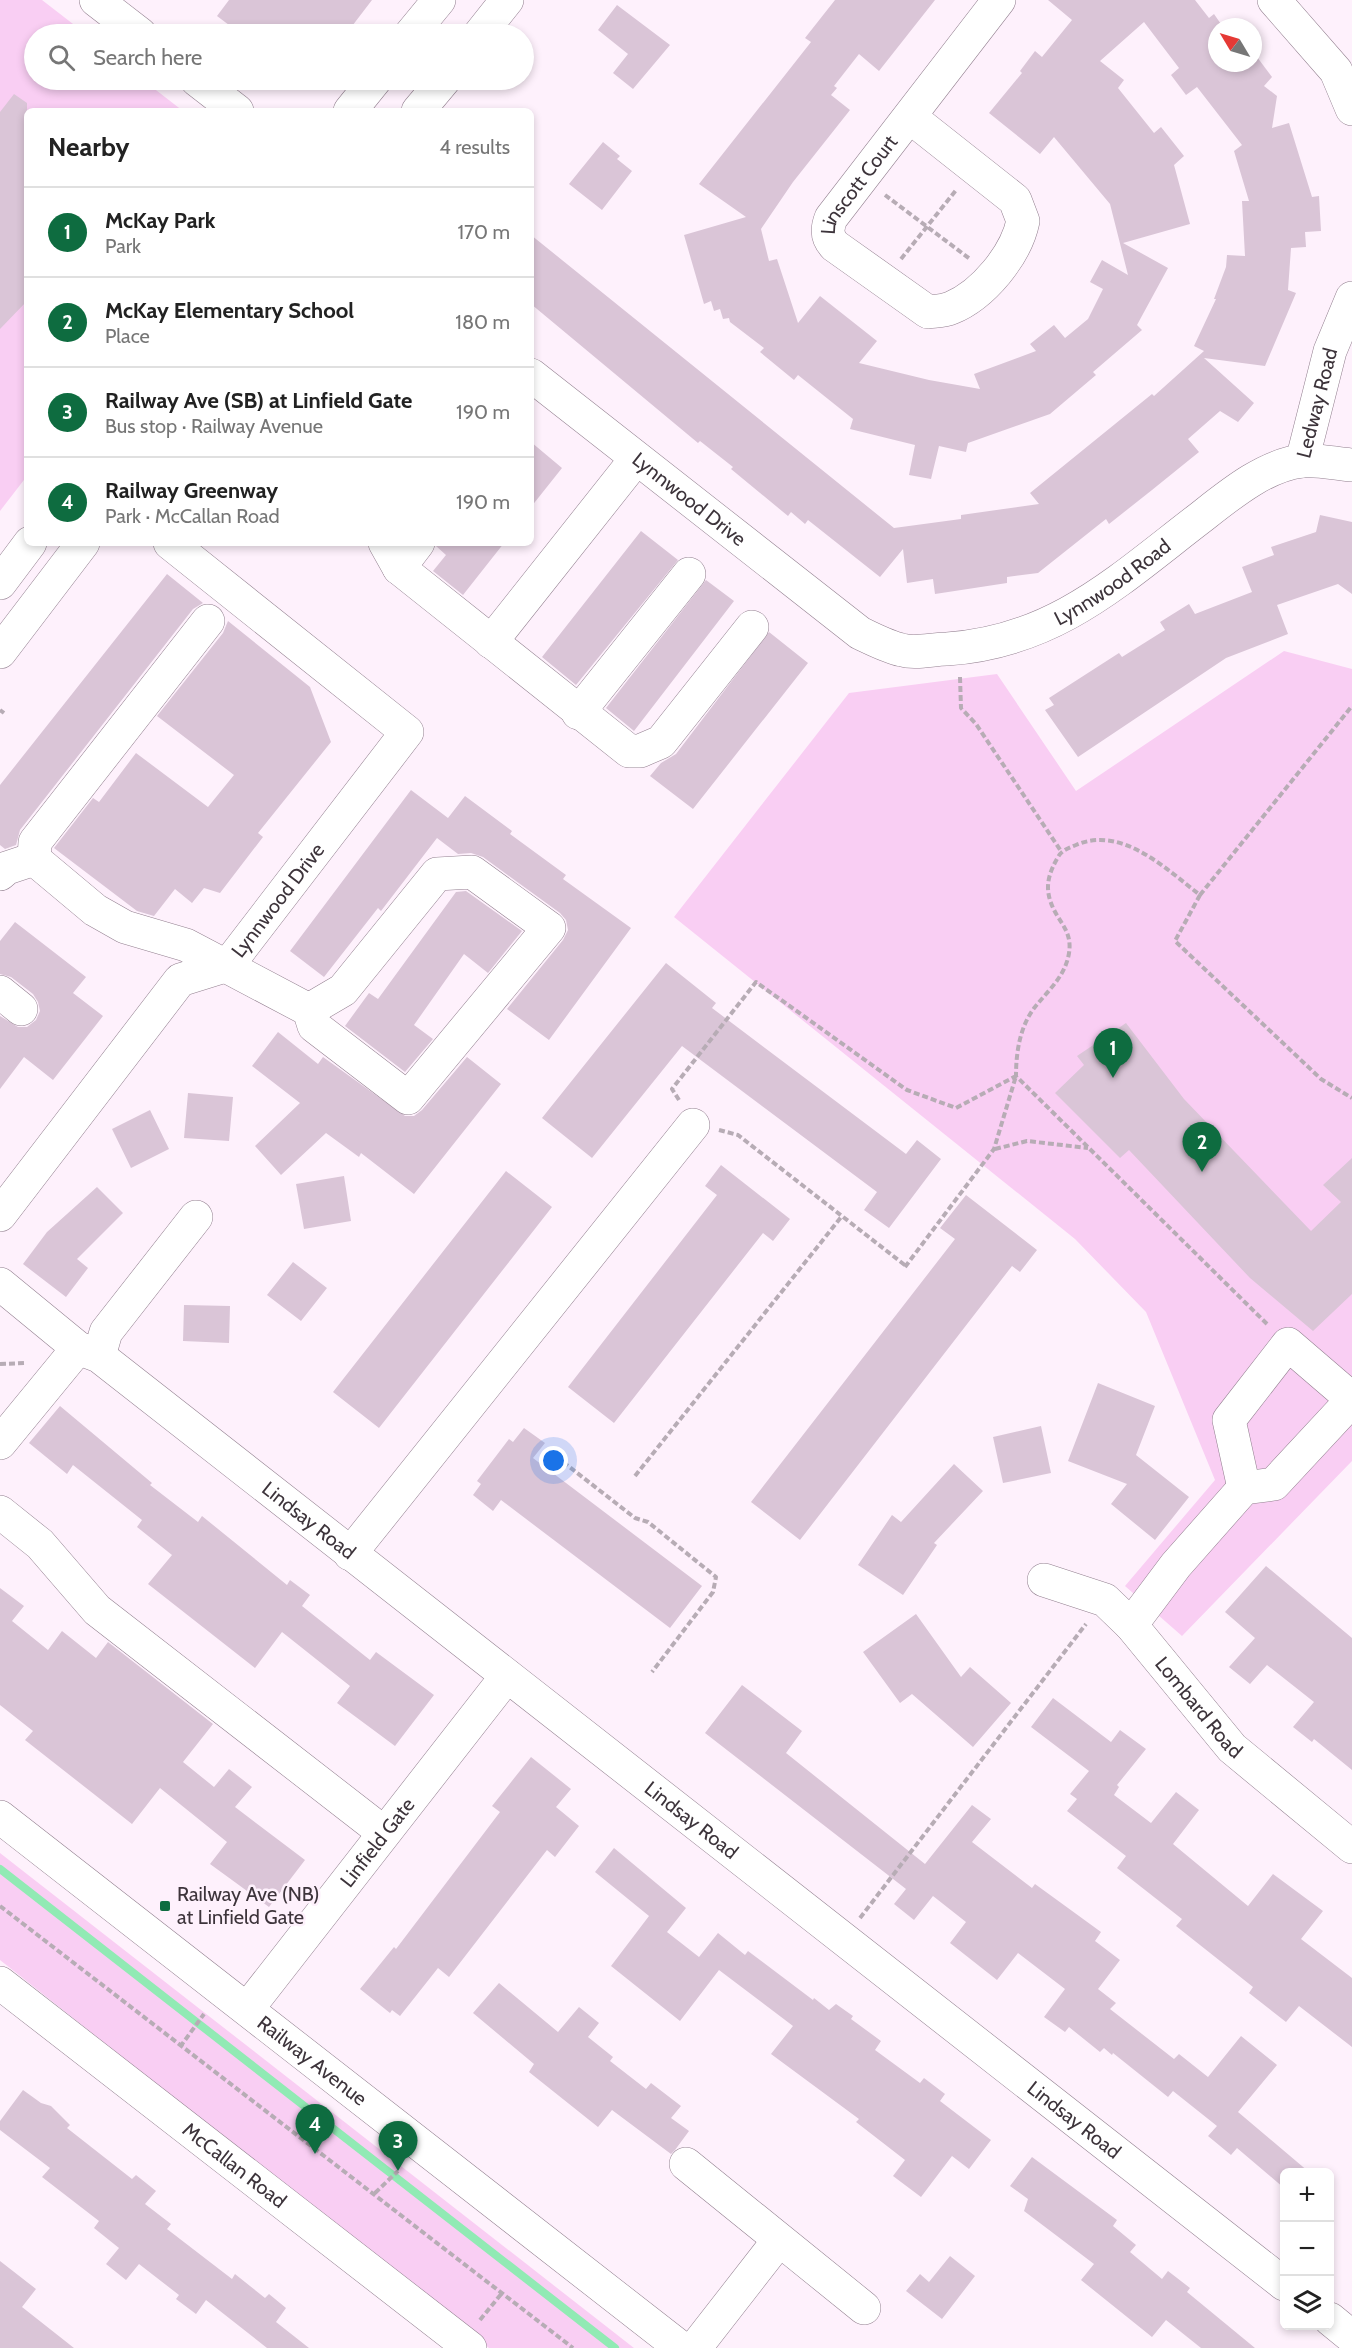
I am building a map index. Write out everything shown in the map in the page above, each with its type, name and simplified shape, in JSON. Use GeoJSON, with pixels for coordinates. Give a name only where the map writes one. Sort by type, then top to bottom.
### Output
{"type":"FeatureCollection","features":[{"type":"Feature","properties":{"kind":"street"},"geometry":{"type":"LineString","coordinates":[[96,0],[134,18]]}},
{"type":"Feature","properties":{"kind":"street"},"geometry":{"type":"LineString","coordinates":[[419,24],[439,0]]}},
{"type":"Feature","properties":{"kind":"street"},"geometry":{"type":"LineString","coordinates":[[488,24],[507,0]]}},
{"type":"Feature","properties":{"kind":"street","name":"Linscott Court"},"geometry":{"type":"LineString","coordinates":[[910,117],[1015,200],[1023,221],[1015,246],[992,275],[967,299],[950,309],[928,312],[835,246],[828,232],[831,218],[999,0]]}},
{"type":"Feature","properties":{"kind":"street"},"geometry":{"type":"LineString","coordinates":[[1274,0],[1344,65],[1352,109]]}},
{"type":"Feature","properties":{"kind":"street"},"geometry":{"type":"LineString","coordinates":[[210,90],[233,108]]}},
{"type":"Feature","properties":{"kind":"street"},"geometry":{"type":"LineString","coordinates":[[352,108],[367,90]]}},
{"type":"Feature","properties":{"kind":"street"},"geometry":{"type":"LineString","coordinates":[[421,108],[436,90]]}},
{"type":"Feature","properties":{"kind":"street","name":"Ledway Road"},"geometry":{"type":"LineString","coordinates":[[1352,298],[1330,351],[1302,461],[1352,465]]}},
{"type":"Feature","properties":{"kind":"street"},"geometry":{"type":"LineString","coordinates":[[534,377],[636,459]]}},
{"type":"Feature","properties":{"kind":"street","name":"Lynnwood Drive"},"geometry":{"type":"LineString","coordinates":[[491,642],[636,459],[860,633],[903,651]]}},
{"type":"Feature","properties":{"kind":"street","name":"Lynnwood Road"},"geometry":{"type":"LineString","coordinates":[[903,651],[969,647],[1014,638],[1072,613],[1244,487],[1272,471],[1302,461]]}},
{"type":"Feature","properties":{"kind":"street"},"geometry":{"type":"LineString","coordinates":[[0,583],[28,546]]}},
{"type":"Feature","properties":{"kind":"street"},"geometry":{"type":"LineString","coordinates":[[0,652],[81,546]]}},
{"type":"Feature","properties":{"kind":"street","name":"Lynnwood Drive"},"geometry":{"type":"LineString","coordinates":[[0,1215],[180,980],[228,965],[407,732],[174,546]]}},
{"type":"Feature","properties":{"kind":"street"},"geometry":{"type":"LineString","coordinates":[[401,551],[491,642],[629,751],[640,751],[662,742],[752,627]]}},
{"type":"Feature","properties":{"kind":"street"},"geometry":{"type":"LineString","coordinates":[[578,713],[688,574]]}},
{"type":"Feature","properties":{"kind":"street"},"geometry":{"type":"LineString","coordinates":[[34,859],[35,842],[208,621]]}},
{"type":"Feature","properties":{"kind":"street"},"geometry":{"type":"LineString","coordinates":[[0,874],[7,868],[34,859]]}},
{"type":"Feature","properties":{"kind":"street"},"geometry":{"type":"LineString","coordinates":[[34,859],[95,910],[125,927],[186,945],[228,965],[309,1010],[314,1026],[408,1098],[549,928],[472,872],[437,874],[343,990],[309,1010]]}},
{"type":"Feature","properties":{"kind":"street"},"geometry":{"type":"LineString","coordinates":[[350,1554],[693,1125]]}},
{"type":"Feature","properties":{"kind":"street"},"geometry":{"type":"LineString","coordinates":[[0,1443],[106,1332],[196,1217]]}},
{"type":"Feature","properties":{"kind":"street","name":"Lindsay Road"},"geometry":{"type":"LineString","coordinates":[[0,1284],[507,1676],[1280,2281]]}},
{"type":"Feature","properties":{"kind":"street"},"geometry":{"type":"LineString","coordinates":[[1131,1625],[1176,1565],[1244,1488],[1274,1484],[1352,1399],[1288,1344],[1229,1420],[1244,1488]]}},
{"type":"Feature","properties":{"kind":"street"},"geometry":{"type":"LineString","coordinates":[[0,1512],[40,1544],[98,1611],[383,1832]]}},
{"type":"Feature","properties":{"kind":"street","name":"Lombard Road"},"geometry":{"type":"LineString","coordinates":[[1044,1580],[1105,1600],[1131,1625],[1232,1748],[1352,1847]]}},
{"type":"Feature","properties":{"kind":"street","name":"Linfield Gate"},"geometry":{"type":"LineString","coordinates":[[248,2008],[383,1832],[507,1676]]}},
{"type":"Feature","properties":{"kind":"street","name":"Railway Avenue"},"geometry":{"type":"LineString","coordinates":[[0,1817],[248,2008],[681,2348]]}},
{"type":"Feature","properties":{"kind":"street","name":"McCallan Road"},"geometry":{"type":"LineString","coordinates":[[0,1983],[470,2348]]}},
{"type":"Feature","properties":{"kind":"street"},"geometry":{"type":"LineString","coordinates":[[686,2164],[864,2308]]}},
{"type":"Feature","properties":{"kind":"street"},"geometry":{"type":"LineString","coordinates":[[695,2348],[779,2240]]}},
{"type":"Feature","properties":{"kind":"street"},"geometry":{"type":"LineString","coordinates":[[1334,2323],[1352,2337]]}},
{"type":"Feature","properties":{"kind":"path"},"geometry":{"type":"LineString","coordinates":[[884,280],[974,168]]}},
{"type":"Feature","properties":{"kind":"path"},"geometry":{"type":"LineString","coordinates":[[862,178],[992,275]]}},
{"type":"Feature","properties":{"kind":"path"},"geometry":{"type":"LineString","coordinates":[[960,677],[961,708],[976,724],[1061,851]]}},
{"type":"Feature","properties":{"kind":"path"},"geometry":{"type":"LineString","coordinates":[[1352,706],[1200,895],[1175,940],[1321,1079],[1352,1098]]}},
{"type":"Feature","properties":{"kind":"path"},"geometry":{"type":"LineString","coordinates":[[1016,1076],[956,1108],[907,1090],[756,982],[672,1089],[693,1125],[738,1135],[906,1267],[994,1149],[1016,1076],[1016,1056],[1022,1031],[1034,1008],[1053,987],[1068,958],[1069,932],[1050,900],[1048,875],[1061,851],[1085,841],[1115,840],[1150,857],[1200,895]]}},
{"type":"Feature","properties":{"kind":"path"},"geometry":{"type":"LineString","coordinates":[[1016,1076],[1288,1344]]}},
{"type":"Feature","properties":{"kind":"path"},"geometry":{"type":"LineString","coordinates":[[994,1149],[1027,1141],[1089,1149]]}},
{"type":"Feature","properties":{"kind":"path"},"geometry":{"type":"LineString","coordinates":[[635,1476],[842,1216]]}},
{"type":"Feature","properties":{"kind":"path"},"geometry":{"type":"LineString","coordinates":[[549,1451],[635,1518],[648,1522],[716,1577],[713,1592],[652,1672]]}},
{"type":"Feature","properties":{"kind":"path"},"geometry":{"type":"LineString","coordinates":[[844,1939],[1105,1600]]}},
{"type":"Feature","properties":{"kind":"path"},"geometry":{"type":"LineString","coordinates":[[0,1906],[573,2348]]}},
{"type":"Feature","properties":{"kind":"path"},"geometry":{"type":"LineString","coordinates":[[180,2047],[203,2015]]}},
{"type":"Feature","properties":{"kind":"path"},"geometry":{"type":"LineString","coordinates":[[375,2193],[398,2171]]}},
{"type":"Feature","properties":{"kind":"shaded area"},"geometry":{"type":"Polygon","coordinates":[[[0,0],[42,0],[73,24],[24,24],[24,90],[156,90],[179,108],[24,108],[24,480],[0,511],[0,0]]]}},
{"type":"Feature","properties":{"kind":"shaded area"},"geometry":{"type":"Polygon","coordinates":[[[1284,651],[1352,669],[1352,1461],[1182,1636],[1125,1586],[1215,1480],[1146,1312],[1075,1239],[674,917],[849,693],[997,674],[1076,791],[1284,651]]]}},
{"type":"Feature","properties":{"kind":"shaded area"},"geometry":{"type":"Polygon","coordinates":[[[0,1853],[634,2348],[489,2348],[0,1960],[0,1853]]]}},
{"type":"Feature","properties":{"kind":"building"},"geometry":{"type":"Polygon","coordinates":[[[229,0],[372,0],[354,24],[228,24],[217,16],[229,0]]]}},
{"type":"Feature","properties":{"kind":"building"},"geometry":{"type":"Polygon","coordinates":[[[835,0],[935,0],[879,71],[859,54],[834,86],[837,88],[831,95],[850,110],[793,182],[761,229],[769,261],[777,259],[798,323],[820,296],[877,341],[859,363],[929,380],[980,389],[974,374],[1036,351],[1030,344],[1054,325],[1065,338],[1088,319],[1103,289],[1090,282],[1102,260],[1128,275],[1110,204],[1054,137],[1040,154],[989,113],[1022,73],[1020,71],[1035,51],[1042,57],[1072,20],[1048,0],[1195,0],[1209,18],[1208,72],[1262,72],[1262,64],[1272,77],[1264,86],[1277,96],[1272,128],[1289,123],[1312,197],[1319,196],[1321,231],[1305,232],[1306,247],[1291,248],[1288,290],[1296,293],[1265,366],[1204,358],[1254,403],[1238,422],[1220,411],[1188,439],[1199,452],[1109,524],[1106,519],[1038,573],[1007,577],[1007,583],[935,594],[933,579],[907,583],[903,549],[880,577],[808,520],[805,524],[791,512],[788,516],[731,469],[733,467],[700,441],[698,443],[534,306],[534,237],[894,528],[961,519],[961,515],[1039,504],[1030,493],[1152,394],[1154,396],[1204,351],[1194,346],[1216,299],[1214,299],[1226,267],[1227,255],[1245,256],[1242,201],[1249,201],[1234,151],[1242,145],[1197,87],[1186,95],[1171,75],[1179,68],[1144,22],[1100,61],[1124,80],[1118,88],[1154,133],[1161,127],[1184,156],[1174,165],[1190,224],[1123,243],[1168,268],[1137,325],[1142,330],[1093,372],[1096,375],[1050,414],[968,443],[966,452],[939,446],[931,479],[909,475],[915,445],[850,429],[853,419],[798,375],[794,380],[760,352],[764,348],[730,322],[729,318],[723,319],[720,309],[714,311],[711,301],[704,304],[684,235],[746,217],[699,184],[811,42],[805,38],[835,0]]]}},
{"type":"Feature","properties":{"kind":"building"},"geometry":{"type":"Polygon","coordinates":[[[617,5],[670,45],[633,89],[613,73],[628,54],[598,30],[617,5]]]}},
{"type":"Feature","properties":{"kind":"building"},"geometry":{"type":"Polygon","coordinates":[[[14,94],[27,103],[27,108],[24,108],[24,304],[0,329],[0,112],[14,94]]]}},
{"type":"Feature","properties":{"kind":"building"},"geometry":{"type":"Polygon","coordinates":[[[603,142],[620,156],[617,159],[632,171],[602,210],[569,184],[603,142]]]}},
{"type":"Feature","properties":{"kind":"building"},"geometry":{"type":"Polygon","coordinates":[[[534,445],[562,468],[534,503],[534,445]]]}},
{"type":"Feature","properties":{"kind":"building"},"geometry":{"type":"Polygon","coordinates":[[[1320,515],[1352,522],[1352,594],[1338,584],[1277,605],[1288,634],[1226,658],[1078,757],[1045,710],[1054,705],[1049,698],[1119,653],[1122,657],[1165,630],[1160,622],[1189,604],[1195,614],[1252,592],[1242,567],[1274,555],[1271,547],[1316,532],[1320,515]]]}},
{"type":"Feature","properties":{"kind":"building"},"geometry":{"type":"Polygon","coordinates":[[[641,531],[678,560],[576,685],[542,657],[641,531]]]}},
{"type":"Feature","properties":{"kind":"building"},"geometry":{"type":"Polygon","coordinates":[[[436,546],[502,546],[463,595],[433,571],[446,555],[436,546]]]}},
{"type":"Feature","properties":{"kind":"building"},"geometry":{"type":"Polygon","coordinates":[[[167,574],[203,603],[193,609],[20,830],[16,845],[5,849],[0,845],[0,785],[167,574]]]}},
{"type":"Feature","properties":{"kind":"building"},"geometry":{"type":"Polygon","coordinates":[[[706,580],[734,601],[634,731],[606,708],[706,580]]]}},
{"type":"Feature","properties":{"kind":"building"},"geometry":{"type":"Polygon","coordinates":[[[228,621],[310,687],[331,742],[258,833],[263,837],[220,893],[204,888],[192,903],[175,889],[154,916],[137,911],[54,848],[93,798],[99,802],[136,753],[208,807],[234,775],[157,716],[223,633],[228,621]]]}},
{"type":"Feature","properties":{"kind":"building"},"geometry":{"type":"Polygon","coordinates":[[[769,632],[808,663],[693,809],[650,776],[661,763],[676,754],[769,632]]]}},
{"type":"Feature","properties":{"kind":"building"},"geometry":{"type":"Polygon","coordinates":[[[411,790],[448,818],[465,796],[512,831],[510,834],[566,875],[563,879],[631,928],[549,1040],[507,1009],[563,940],[568,930],[566,920],[560,913],[483,857],[471,853],[458,854],[437,838],[381,911],[378,908],[324,977],[290,951],[411,790]]]}},
{"type":"Feature","properties":{"kind":"building"},"geometry":{"type":"Polygon","coordinates":[[[466,891],[522,931],[488,973],[464,954],[414,1025],[433,1039],[405,1072],[345,1026],[369,993],[378,999],[456,892],[466,891]]]}},
{"type":"Feature","properties":{"kind":"building"},"geometry":{"type":"Polygon","coordinates":[[[15,922],[86,977],[73,993],[103,1016],[53,1080],[24,1057],[0,1089],[0,1016],[18,1027],[27,1027],[36,1020],[40,1011],[33,994],[11,977],[0,974],[0,941],[15,922]]]}},
{"type":"Feature","properties":{"kind":"building"},"geometry":{"type":"Polygon","coordinates":[[[666,963],[716,1003],[712,1008],[906,1154],[917,1140],[941,1159],[889,1228],[864,1210],[877,1192],[682,1046],[592,1158],[542,1118],[666,963]]]}},
{"type":"Feature","properties":{"kind":"building"},"geometry":{"type":"Polygon","coordinates":[[[1126,1023],[1184,1099],[1311,1231],[1341,1202],[1323,1185],[1352,1158],[1352,1294],[1313,1331],[1250,1278],[1129,1150],[1120,1158],[1055,1093],[1084,1065],[1077,1056],[1126,1023]]]}},
{"type":"Feature","properties":{"kind":"building"},"geometry":{"type":"Polygon","coordinates":[[[278,1032],[318,1064],[323,1057],[405,1116],[414,1116],[422,1110],[467,1057],[501,1084],[414,1194],[361,1153],[359,1157],[326,1133],[281,1175],[255,1146],[300,1103],[252,1066],[278,1032]]]}},
{"type":"Feature","properties":{"kind":"building"},"geometry":{"type":"Polygon","coordinates":[[[188,1093],[233,1097],[229,1141],[184,1138],[188,1093]]]}},
{"type":"Feature","properties":{"kind":"building"},"geometry":{"type":"Polygon","coordinates":[[[150,1110],[169,1149],[131,1168],[112,1129],[150,1110]]]}},
{"type":"Feature","properties":{"kind":"building"},"geometry":{"type":"Polygon","coordinates":[[[721,1165],[790,1219],[773,1241],[763,1233],[614,1423],[568,1387],[717,1195],[705,1186],[721,1165]]]}},
{"type":"Feature","properties":{"kind":"building"},"geometry":{"type":"Polygon","coordinates":[[[506,1171],[552,1207],[379,1428],[333,1392],[506,1171]]]}},
{"type":"Feature","properties":{"kind":"building"},"geometry":{"type":"Polygon","coordinates":[[[344,1176],[351,1221],[304,1229],[296,1184],[344,1176]]]}},
{"type":"Feature","properties":{"kind":"building"},"geometry":{"type":"Polygon","coordinates":[[[97,1187],[123,1213],[77,1259],[88,1268],[66,1297],[23,1264],[47,1232],[97,1187]]]}},
{"type":"Feature","properties":{"kind":"building"},"geometry":{"type":"Polygon","coordinates":[[[966,1195],[1037,1250],[1020,1272],[1012,1266],[800,1540],[751,1502],[955,1239],[940,1228],[966,1195]]]}},
{"type":"Feature","properties":{"kind":"building"},"geometry":{"type":"Polygon","coordinates":[[[293,1262],[327,1288],[301,1321],[267,1295],[293,1262]]]}},
{"type":"Feature","properties":{"kind":"building"},"geometry":{"type":"Polygon","coordinates":[[[184,1305],[230,1306],[229,1343],[183,1341],[184,1305]]]}},
{"type":"Feature","properties":{"kind":"building"},"geometry":{"type":"Polygon","coordinates":[[[1098,1383],[1155,1406],[1136,1455],[1189,1497],[1155,1540],[1111,1504],[1127,1484],[1068,1461],[1098,1383]]]}},
{"type":"Feature","properties":{"kind":"building"},"geometry":{"type":"Polygon","coordinates":[[[60,1406],[152,1483],[150,1485],[198,1522],[202,1516],[287,1585],[290,1580],[310,1595],[302,1606],[370,1660],[376,1652],[434,1695],[395,1746],[337,1703],[350,1686],[282,1632],[255,1668],[148,1584],[172,1555],[137,1527],[142,1520],[73,1465],[67,1474],[29,1443],[60,1406]]]}},
{"type":"Feature","properties":{"kind":"building"},"geometry":{"type":"Polygon","coordinates":[[[1041,1426],[1051,1473],[1003,1483],[993,1437],[1041,1426]]]}},
{"type":"Feature","properties":{"kind":"building"},"geometry":{"type":"Polygon","coordinates":[[[524,1428],[545,1443],[533,1458],[702,1586],[670,1628],[501,1500],[493,1511],[473,1495],[481,1484],[477,1481],[509,1439],[513,1442],[524,1428]]]}},
{"type":"Feature","properties":{"kind":"building"},"geometry":{"type":"Polygon","coordinates":[[[954,1464],[983,1491],[934,1543],[937,1545],[903,1595],[858,1565],[892,1515],[901,1522],[954,1464]]]}},
{"type":"Feature","properties":{"kind":"building"},"geometry":{"type":"Polygon","coordinates":[[[1266,1566],[1352,1638],[1352,1770],[1314,1739],[1312,1742],[1293,1727],[1314,1702],[1267,1665],[1250,1684],[1229,1667],[1255,1638],[1225,1612],[1266,1566]]]}},
{"type":"Feature","properties":{"kind":"building"},"geometry":{"type":"Polygon","coordinates":[[[0,1588],[24,1606],[12,1621],[48,1650],[62,1631],[96,1658],[108,1642],[213,1724],[183,1762],[214,1787],[229,1769],[252,1787],[235,1807],[305,1860],[269,1907],[210,1864],[227,1842],[160,1788],[132,1824],[25,1740],[33,1731],[0,1705],[0,1588]]]}},
{"type":"Feature","properties":{"kind":"building"},"geometry":{"type":"Polygon","coordinates":[[[916,1614],[961,1677],[970,1667],[1011,1703],[973,1747],[912,1694],[900,1703],[863,1652],[916,1614]]]}},
{"type":"Feature","properties":{"kind":"building"},"geometry":{"type":"Polygon","coordinates":[[[742,1685],[802,1731],[786,1753],[925,1864],[972,1805],[991,1819],[972,1842],[1032,1888],[1035,1884],[1101,1932],[1095,1941],[1120,1960],[1098,1989],[1116,2003],[1110,2009],[1174,2059],[1179,2054],[1208,2077],[1241,2036],[1277,2065],[1238,2112],[1304,2168],[1280,2168],[1280,2185],[1237,2148],[1231,2155],[1208,2136],[1217,2126],[1173,2091],[1168,2097],[1113,2053],[1112,2055],[1104,2048],[1100,2052],[1069,2027],[1065,2032],[1044,2017],[1065,1989],[1018,1953],[997,1980],[950,1943],[966,1922],[933,1896],[914,1920],[894,1904],[906,1889],[705,1733],[742,1685]]]}},
{"type":"Feature","properties":{"kind":"building"},"geometry":{"type":"Polygon","coordinates":[[[1053,1698],[1111,1742],[1120,1730],[1146,1749],[1117,1785],[1119,1787],[1114,1795],[1151,1823],[1176,1792],[1199,1810],[1173,1844],[1248,1906],[1273,1874],[1323,1911],[1301,1939],[1352,1978],[1352,2047],[1299,2006],[1286,2022],[1249,1993],[1253,1987],[1176,1926],[1182,1919],[1117,1868],[1126,1856],[1067,1811],[1077,1799],[1070,1794],[1089,1771],[1031,1727],[1053,1698]]]}},
{"type":"Feature","properties":{"kind":"building"},"geometry":{"type":"Polygon","coordinates":[[[531,1757],[571,1789],[556,1807],[579,1826],[555,1857],[547,1850],[449,1977],[438,1968],[400,2016],[392,2010],[390,2013],[360,1989],[394,1947],[396,1949],[500,1812],[492,1806],[531,1757]]]}},
{"type":"Feature","properties":{"kind":"building"},"geometry":{"type":"Polygon","coordinates":[[[614,1848],[686,1908],[667,1932],[699,1957],[718,1933],[745,1955],[748,1951],[829,2010],[836,2004],[853,2016],[851,2019],[881,2041],[875,2050],[920,2083],[924,2078],[945,2094],[940,2101],[991,2140],[969,2169],[952,2156],[921,2197],[893,2176],[905,2160],[856,2122],[859,2119],[771,2054],[793,2026],[719,1970],[680,2021],[611,1966],[649,1916],[595,1872],[614,1848]]]}},
{"type":"Feature","properties":{"kind":"building"},"geometry":{"type":"Polygon","coordinates":[[[499,1983],[558,2032],[579,2007],[599,2023],[588,2037],[613,2057],[610,2061],[646,2089],[651,2083],[681,2106],[671,2118],[689,2131],[675,2150],[671,2154],[612,2110],[598,2127],[529,2072],[534,2064],[473,2013],[499,1983]]]}},
{"type":"Feature","properties":{"kind":"building"},"geometry":{"type":"Polygon","coordinates":[[[23,2090],[41,2103],[51,2106],[70,2125],[67,2128],[132,2179],[136,2175],[156,2191],[145,2204],[171,2224],[167,2229],[232,2279],[235,2274],[265,2298],[269,2294],[286,2308],[276,2322],[309,2348],[267,2348],[206,2300],[196,2314],[176,2299],[179,2295],[139,2264],[126,2280],[106,2264],[119,2248],[94,2228],[99,2221],[42,2177],[50,2168],[0,2130],[0,2121],[23,2090]]]}},
{"type":"Feature","properties":{"kind":"building"},"geometry":{"type":"Polygon","coordinates":[[[1032,2157],[1117,2220],[1113,2226],[1136,2245],[1130,2252],[1162,2279],[1168,2271],[1190,2288],[1187,2292],[1255,2348],[1201,2348],[1166,2320],[1152,2337],[1081,2280],[1094,2264],[1024,2211],[1028,2199],[1010,2186],[1032,2157]]]}},
{"type":"Feature","properties":{"kind":"building"},"geometry":{"type":"Polygon","coordinates":[[[950,2256],[975,2276],[942,2319],[906,2291],[920,2274],[929,2282],[950,2256]]]}},
{"type":"Feature","properties":{"kind":"building"},"geometry":{"type":"Polygon","coordinates":[[[0,2261],[36,2289],[22,2307],[74,2348],[0,2348],[0,2261]]]}},
{"type":"Feature","properties":{"kind":"waterway"},"geometry":{"type":"LineString","coordinates":[[0,1869],[615,2348]]}},
{"type":"Feature","properties":{"kind":"place","name":"McKay Park"},"geometry":{"type":"Point","coordinates":[1113,1078]}},
{"type":"Feature","properties":{"kind":"place","name":"McKay Elementary School"},"geometry":{"type":"Point","coordinates":[1202,1172]}},
{"type":"Feature","properties":{"kind":"place","name":"Railway Ave (NB) at Linfield Gate"},"geometry":{"type":"Point","coordinates":[165,1906]}},
{"type":"Feature","properties":{"kind":"place","name":"Railway Greenway"},"geometry":{"type":"Point","coordinates":[315,2154]}},
{"type":"Feature","properties":{"kind":"place","name":"Railway Ave (SB) at Linfield Gate"},"geometry":{"type":"Point","coordinates":[398,2171]}}]}
